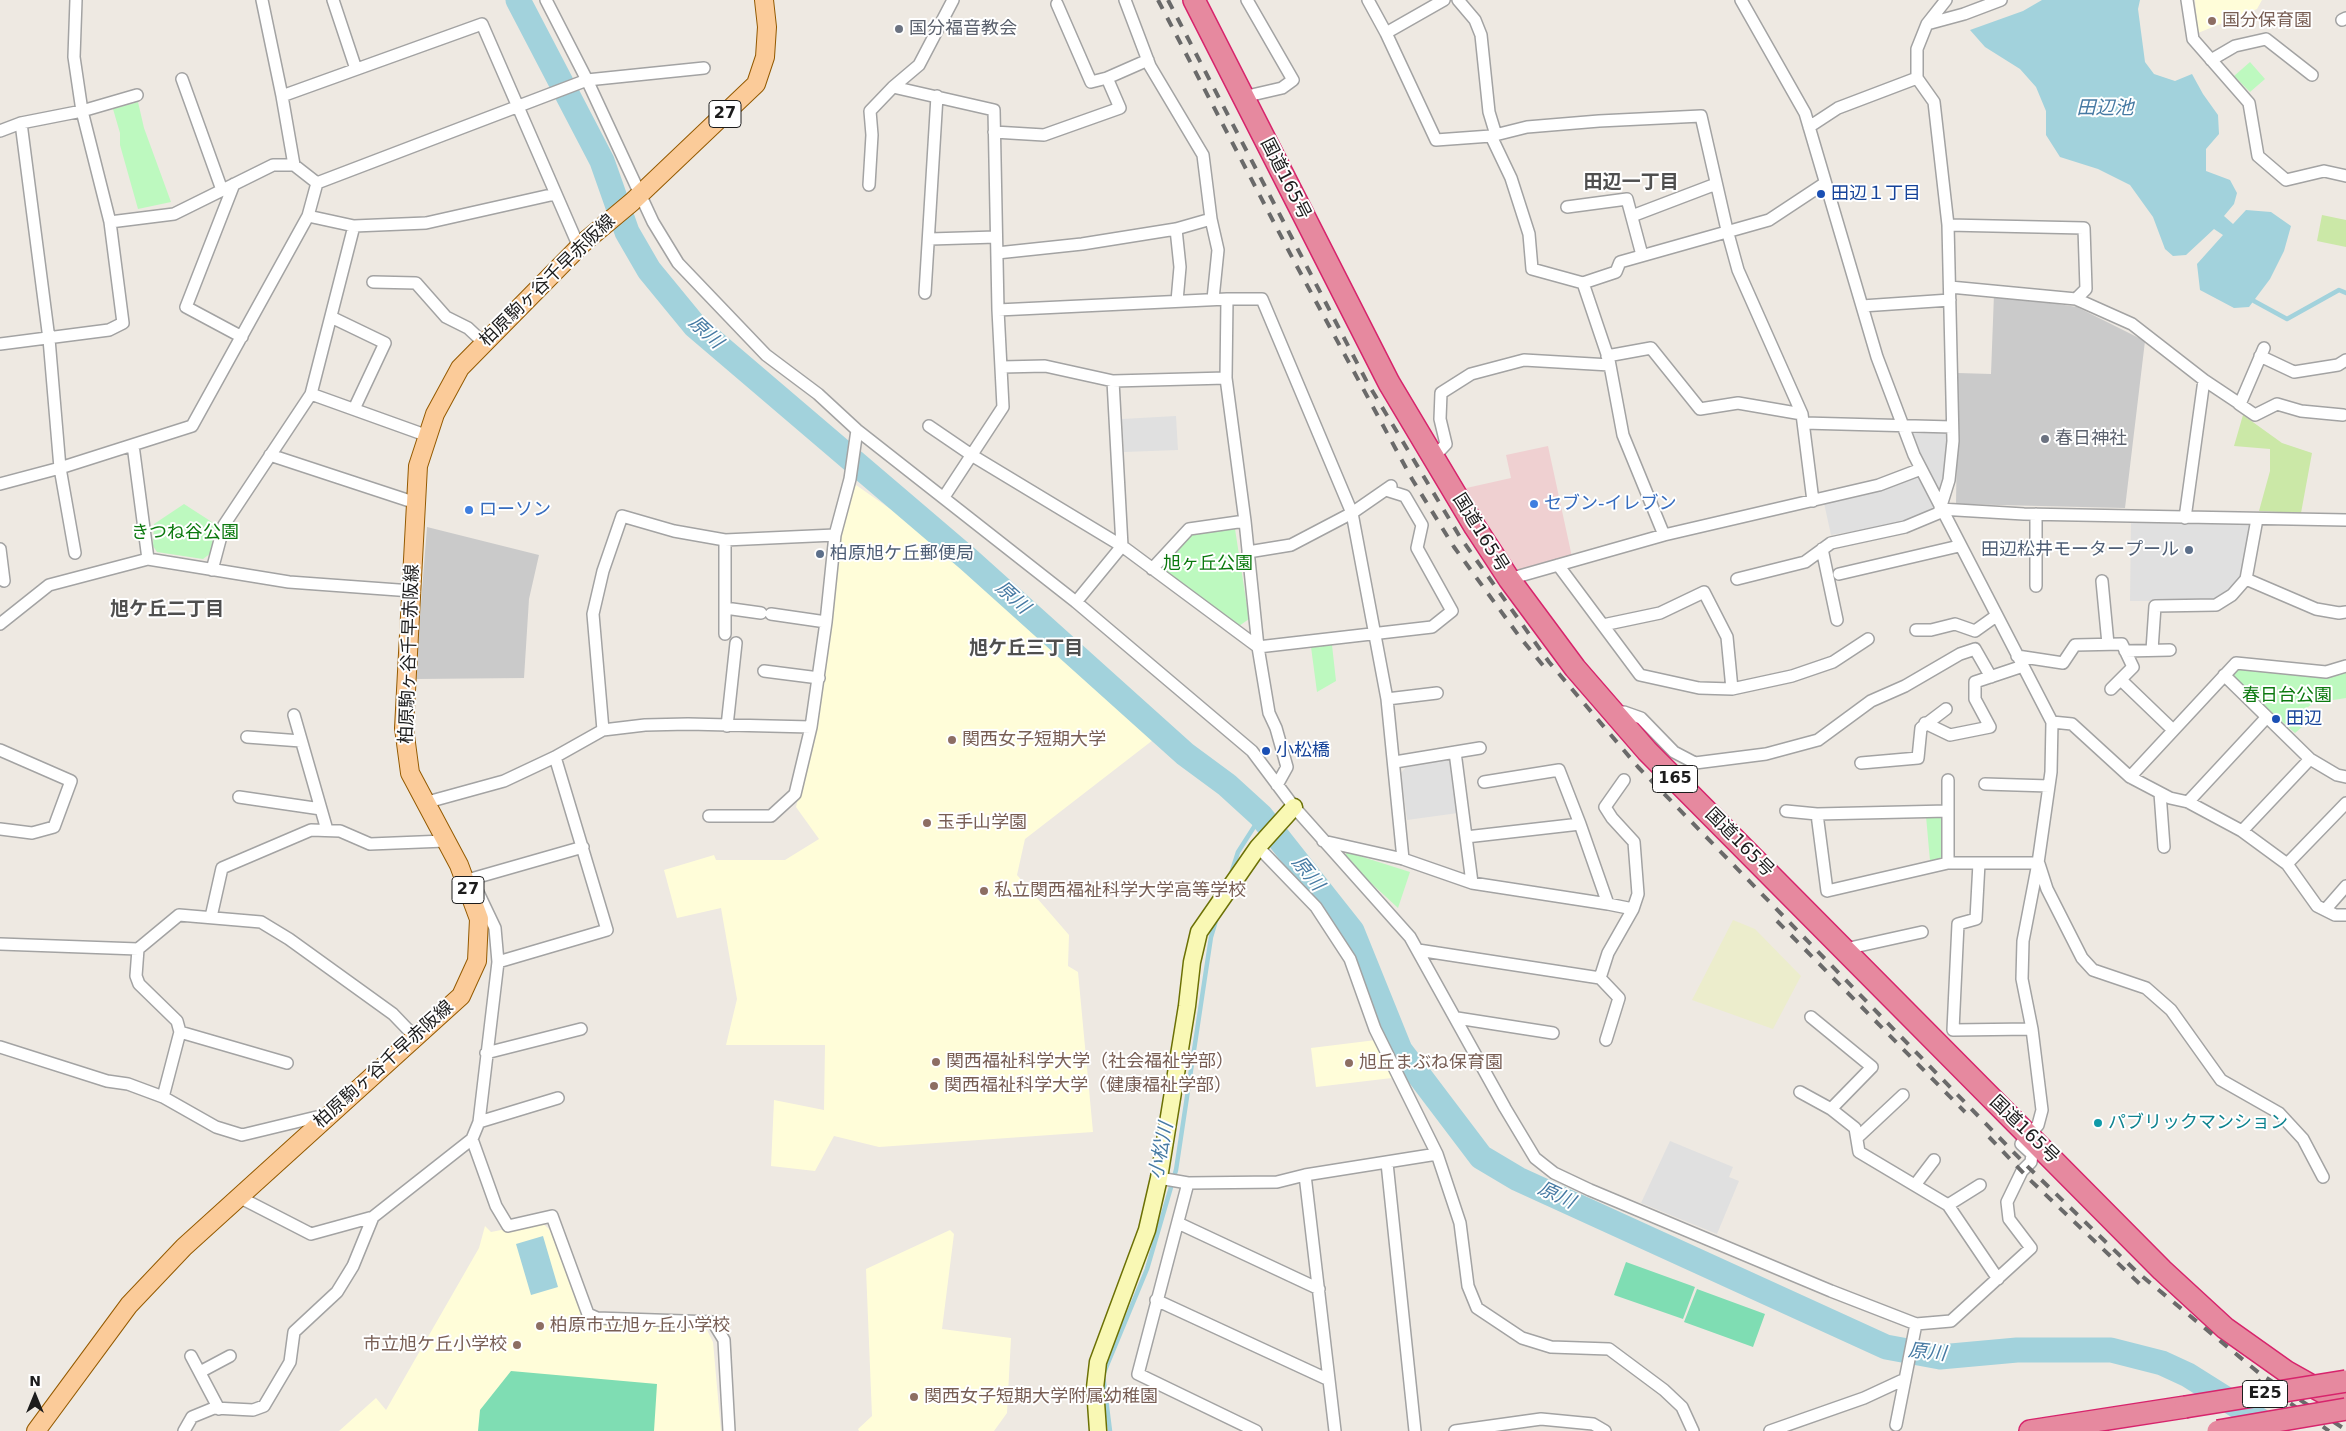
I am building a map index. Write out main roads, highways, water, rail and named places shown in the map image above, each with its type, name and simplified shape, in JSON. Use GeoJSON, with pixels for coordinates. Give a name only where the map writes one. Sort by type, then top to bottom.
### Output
{"type":"FeatureCollection","features":[{"type":"Feature","properties":{"kind":"highway","name":"国道165号"},"geometry":{"type":"LineString","coordinates":[[1194,0],[1389,384],[1509,579],[1575,668],[1647,751],[2028,1136],[2064,1169],[2162,1270],[2226,1328],[2287,1372],[2346,1405]]}},
{"type":"Feature","properties":{"kind":"highway","name":"E25"},"geometry":{"type":"LineString","coordinates":[[2030,1431],[2346,1381]]}},
{"type":"Feature","properties":{"kind":"highway","name":"E25"},"geometry":{"type":"LineString","coordinates":[[2218,1431],[2346,1409]]}},
{"type":"Feature","properties":{"kind":"main road","name":"柏原駒ヶ谷千早赤阪線"},"geometry":{"type":"LineString","coordinates":[[36,1431],[128,1305],[184,1246],[461,996],[477,961],[479,919],[459,865],[424,803],[410,773],[404,728],[418,466],[435,414],[460,368],[581,245],[636,198],[756,84],[765,57],[766,27],[764,0]]}},
{"type":"Feature","properties":{"kind":"water","name":"田辺池"},"geometry":{"type":"Polygon","coordinates":[[[2042,0],[2140,0],[2138,9],[2145,62],[2154,74],[2175,81],[2192,74],[2218,115],[2219,134],[2206,149],[2206,171],[2230,180],[2237,193],[2234,204],[2224,216],[2233,224],[2246,210],[2271,212],[2291,226],[2284,251],[2270,279],[2249,307],[2234,308],[2200,290],[2197,264],[2223,235],[2214,229],[2186,255],[2173,256],[2165,249],[2153,217],[2130,185],[2098,169],[2060,157],[2046,135],[2046,111],[2036,87],[2020,69],[1985,47],[1970,30],[2023,11],[2042,0]]]}},
{"type":"Feature","properties":{"kind":"water"},"geometry":{"type":"Polygon","coordinates":[[[543,1236],[558,1287],[531,1295],[516,1244],[543,1236]]]}},
{"type":"Feature","properties":{"kind":"waterway","name":"原川"},"geometry":{"type":"LineString","coordinates":[[518,0],[602,161],[627,232],[649,270],[695,326],[968,559],[1185,754],[1227,785],[1261,816],[1352,931],[1400,1050],[1481,1157],[1518,1179],[1886,1347],[1940,1357],[2017,1350],[2111,1350],[2162,1363],[2188,1375],[2277,1431]]}},
{"type":"Feature","properties":{"kind":"waterway"},"geometry":{"type":"LineString","coordinates":[[2254,301],[2287,319],[2339,290],[2346,293]]}},
{"type":"Feature","properties":{"kind":"waterway","name":"小松川"},"geometry":{"type":"LineString","coordinates":[[1231,874],[1238,852],[1261,816]]}},
{"type":"Feature","properties":{"kind":"waterway","name":"小松川"},"geometry":{"type":"LineString","coordinates":[[1110,1431],[1103,1375],[1147,1269],[1176,1170],[1211,937],[1217,917]]}},
{"type":"Feature","properties":{"kind":"railway"},"geometry":{"type":"LineString","coordinates":[[1158,0],[1294,261],[1412,479],[1454,547],[1519,636],[1546,669]]}},
{"type":"Feature","properties":{"kind":"railway"},"geometry":{"type":"LineString","coordinates":[[1168,0],[1367,382],[1460,537],[1549,662],[1638,767],[2027,1166],[2137,1272],[2259,1373],[2346,1430]]}},
{"type":"Feature","properties":{"kind":"railway"},"geometry":{"type":"LineString","coordinates":[[1777,921],[1965,1112]]}},
{"type":"Feature","properties":{"kind":"railway"},"geometry":{"type":"LineString","coordinates":[[1989,1137],[2028,1178],[2143,1287]]}},
{"type":"Feature","properties":{"kind":"railway"},"geometry":{"type":"LineString","coordinates":[[2258,1380],[2329,1431]]}},
{"type":"Feature","properties":{"kind":"place","name":"国分保育園"},"geometry":{"type":"Point","coordinates":[2212,21]}},
{"type":"Feature","properties":{"kind":"place","name":"国分福音教会"},"geometry":{"type":"Point","coordinates":[899,29]}},
{"type":"Feature","properties":{"kind":"place","name":"田辺１丁目"},"geometry":{"type":"Point","coordinates":[1821,194]}},
{"type":"Feature","properties":{"kind":"place","name":"春日神社"},"geometry":{"type":"Point","coordinates":[2045,439]}},
{"type":"Feature","properties":{"kind":"place","name":"セブン-イレブン"},"geometry":{"type":"Point","coordinates":[1534,504]}},
{"type":"Feature","properties":{"kind":"place","name":"ローソン"},"geometry":{"type":"Point","coordinates":[469,510]}},
{"type":"Feature","properties":{"kind":"place","name":"田辺松井モータープール"},"geometry":{"type":"Point","coordinates":[2189,550]}},
{"type":"Feature","properties":{"kind":"place","name":"柏原旭ケ丘郵便局"},"geometry":{"type":"Point","coordinates":[820,554]}},
{"type":"Feature","properties":{"kind":"place","name":"田辺"},"geometry":{"type":"Point","coordinates":[2276,719]}},
{"type":"Feature","properties":{"kind":"place","name":"関西女子短期大学"},"geometry":{"type":"Point","coordinates":[952,740]}},
{"type":"Feature","properties":{"kind":"place","name":"小松橋"},"geometry":{"type":"Point","coordinates":[1266,751]}},
{"type":"Feature","properties":{"kind":"place","name":"玉手山学園"},"geometry":{"type":"Point","coordinates":[927,823]}},
{"type":"Feature","properties":{"kind":"place","name":"私立関西福祉科学大学高等学校"},"geometry":{"type":"Point","coordinates":[984,891]}},
{"type":"Feature","properties":{"kind":"place","name":"関西福祉科学大学（社会福祉学部）"},"geometry":{"type":"Point","coordinates":[936,1062]}},
{"type":"Feature","properties":{"kind":"place","name":"旭丘まぶね保育園"},"geometry":{"type":"Point","coordinates":[1349,1063]}},
{"type":"Feature","properties":{"kind":"place","name":"関西福祉科学大学（健康福祉学部）"},"geometry":{"type":"Point","coordinates":[934,1086]}},
{"type":"Feature","properties":{"kind":"place","name":"パブリックマンション"},"geometry":{"type":"Point","coordinates":[2098,1123]}},
{"type":"Feature","properties":{"kind":"place","name":"柏原市立旭ヶ丘小学校"},"geometry":{"type":"Point","coordinates":[540,1326]}},
{"type":"Feature","properties":{"kind":"place","name":"市立旭ケ丘小学校"},"geometry":{"type":"Point","coordinates":[517,1345]}},
{"type":"Feature","properties":{"kind":"place","name":"関西女子短期大学附属幼稚園"},"geometry":{"type":"Point","coordinates":[914,1397]}},
{"type":"Feature","properties":{"kind":"district","name":"田辺一丁目"},"geometry":{"type":"Point","coordinates":[1631,183]}},
{"type":"Feature","properties":{"kind":"district","name":"旭ケ丘二丁目"},"geometry":{"type":"Point","coordinates":[167,610]}},
{"type":"Feature","properties":{"kind":"district","name":"旭ケ丘三丁目"},"geometry":{"type":"Point","coordinates":[1026,649]}},
{"type":"Feature","properties":{"kind":"park label","name":"きつね谷公園"},"geometry":{"type":"Point","coordinates":[185,533]}},
{"type":"Feature","properties":{"kind":"park label","name":"旭ヶ丘公園"},"geometry":{"type":"Point","coordinates":[1208,564]}},
{"type":"Feature","properties":{"kind":"park label","name":"春日台公園"},"geometry":{"type":"Point","coordinates":[2287,696]}}]}
